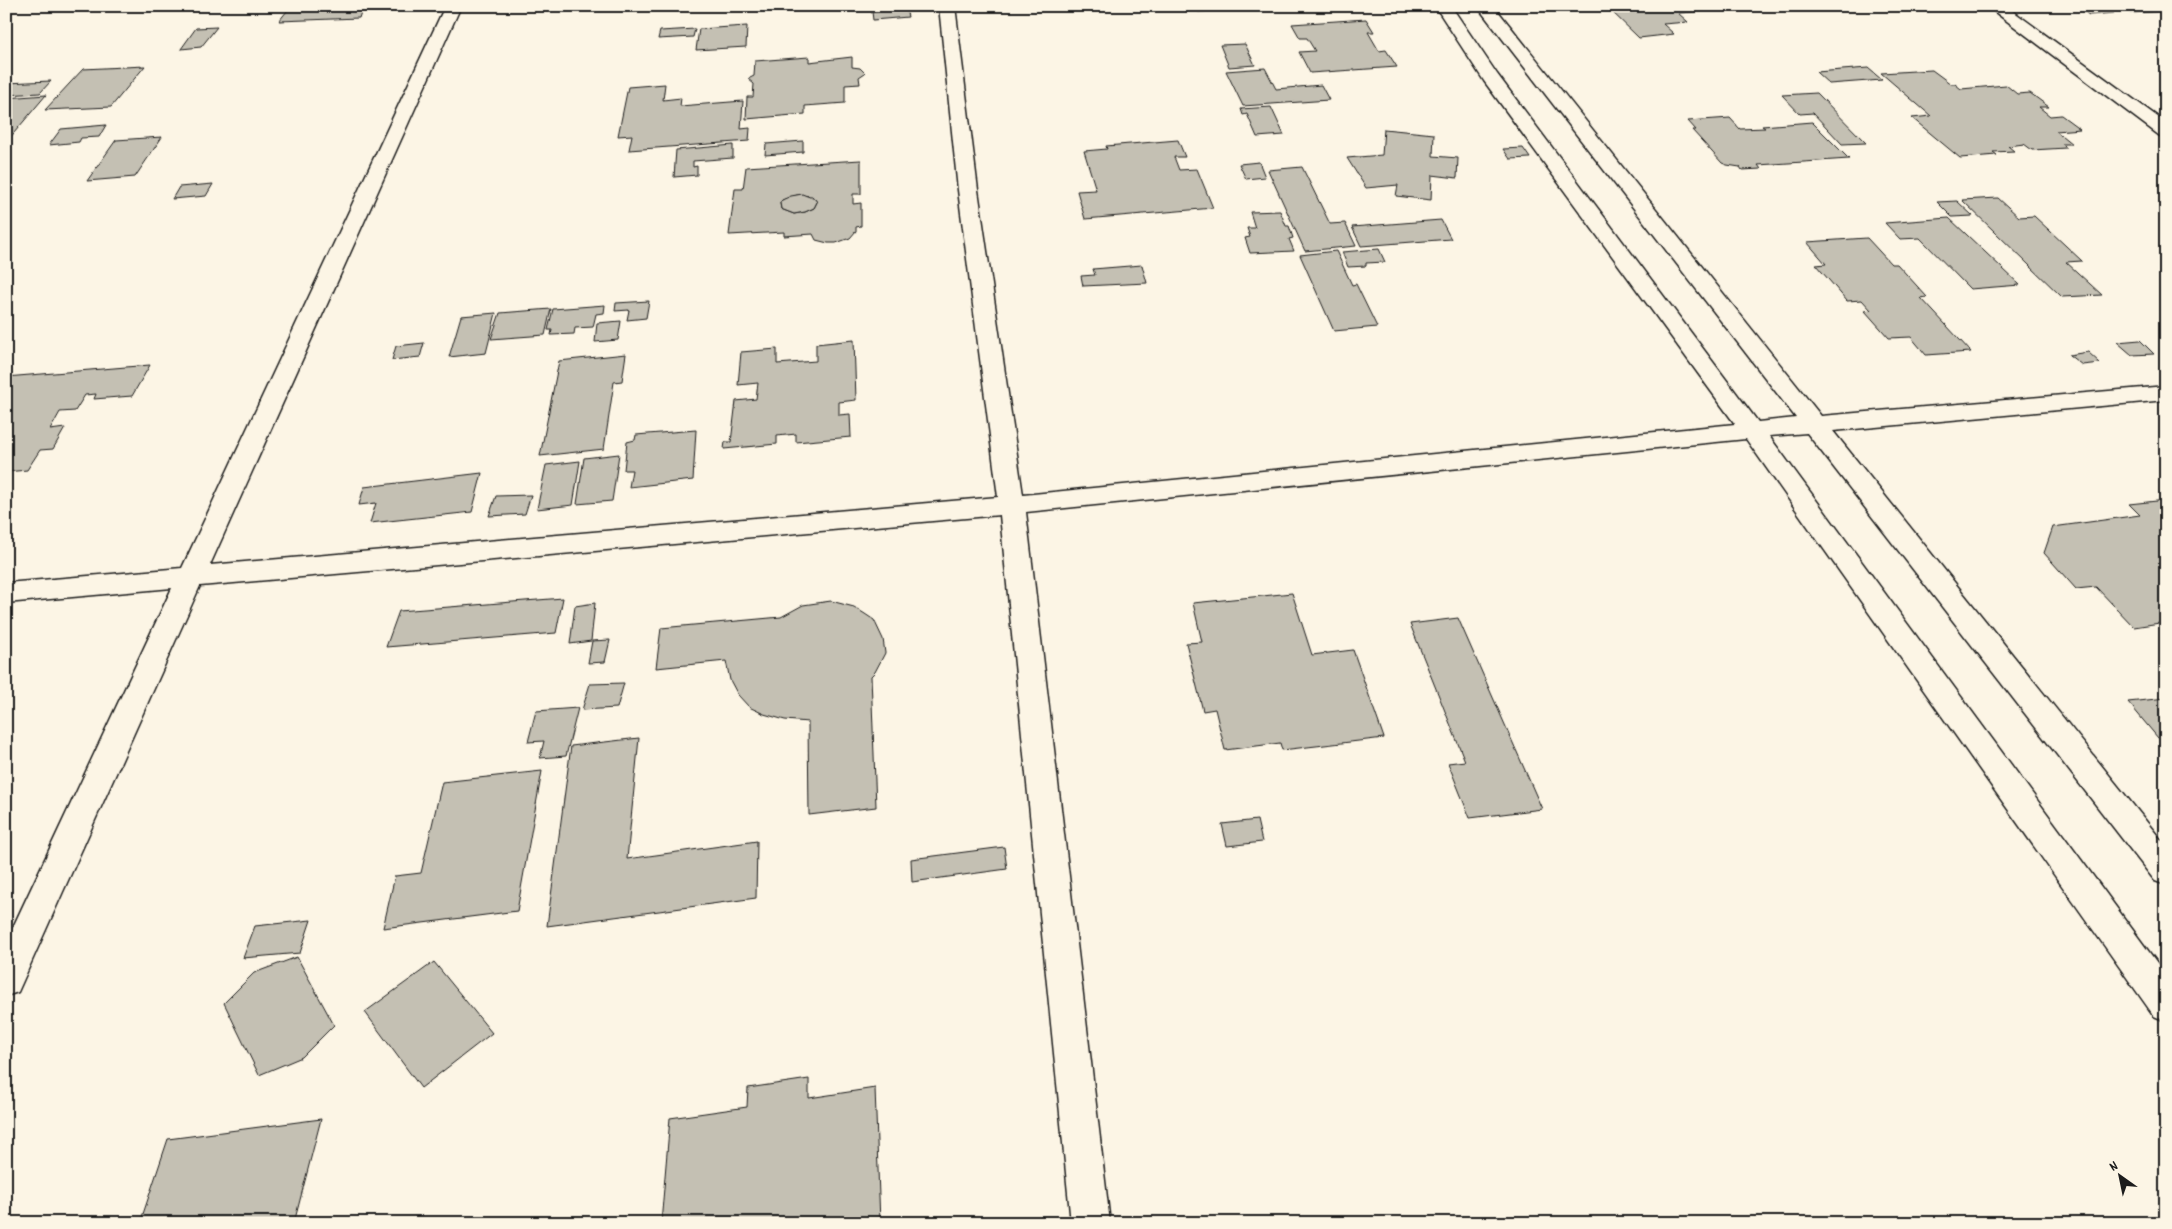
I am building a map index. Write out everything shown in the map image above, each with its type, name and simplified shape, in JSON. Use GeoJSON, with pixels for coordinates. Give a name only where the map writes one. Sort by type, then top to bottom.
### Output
{"type":"FeatureCollection","features":[{"type":"Feature","properties":{"kind":"street"},"geometry":{"type":"LineString","coordinates":[[6,980],[454,6]]}},
{"type":"Feature","properties":{"kind":"street"},"geometry":{"type":"LineString","coordinates":[[946,6],[968,190],[1012,505],[1091,1223]]}},
{"type":"Feature","properties":{"kind":"street"},"geometry":{"type":"LineString","coordinates":[[1443,6],[1514,77],[1815,425],[2166,872]]}},
{"type":"Feature","properties":{"kind":"street"},"geometry":{"type":"LineString","coordinates":[[1484,6],[1514,77],[1752,430],[2166,1004]]}},
{"type":"Feature","properties":{"kind":"street"},"geometry":{"type":"LineString","coordinates":[[1995,6],[2166,132]]}},
{"type":"Feature","properties":{"kind":"street"},"geometry":{"type":"LineString","coordinates":[[6,593],[1012,505],[1752,430],[2166,393]]}},
{"type":"Feature","properties":{"kind":"building"},"geometry":{"type":"Polygon","coordinates":[[[291,6],[363,6],[359,18],[279,21],[291,6]]]}},
{"type":"Feature","properties":{"kind":"building"},"geometry":{"type":"Polygon","coordinates":[[[1196,6],[1212,6],[1214,11],[1198,12],[1196,6]]]}},
{"type":"Feature","properties":{"kind":"building"},"geometry":{"type":"Polygon","coordinates":[[[1606,6],[1705,6],[1710,11],[1678,13],[1688,22],[1663,24],[1674,34],[1639,38],[1606,6]]]}},
{"type":"Feature","properties":{"kind":"building"},"geometry":{"type":"Polygon","coordinates":[[[2076,6],[2162,6],[2166,11],[2130,13],[2120,7],[2107,8],[2114,13],[2089,15],[2076,6]]]}},
{"type":"Feature","properties":{"kind":"building"},"geometry":{"type":"Polygon","coordinates":[[[906,9],[908,17],[873,20],[872,12],[906,9]]]}},
{"type":"Feature","properties":{"kind":"building"},"geometry":{"type":"Polygon","coordinates":[[[1366,19],[1374,32],[1368,32],[1379,51],[1386,50],[1397,67],[1310,73],[1299,52],[1315,51],[1307,38],[1300,38],[1292,24],[1366,19]]]}},
{"type":"Feature","properties":{"kind":"building"},"geometry":{"type":"Polygon","coordinates":[[[747,26],[746,47],[696,50],[699,29],[747,26]]]}},
{"type":"Feature","properties":{"kind":"building"},"geometry":{"type":"Polygon","coordinates":[[[217,27],[201,47],[181,49],[196,28],[217,27]]]}},
{"type":"Feature","properties":{"kind":"building"},"geometry":{"type":"Polygon","coordinates":[[[695,29],[693,37],[658,39],[660,31],[695,29]]]}},
{"type":"Feature","properties":{"kind":"building"},"geometry":{"type":"Polygon","coordinates":[[[1245,44],[1255,65],[1229,67],[1220,45],[1245,44]]]}},
{"type":"Feature","properties":{"kind":"building"},"geometry":{"type":"Polygon","coordinates":[[[809,57],[809,62],[852,57],[852,67],[860,68],[865,73],[859,77],[860,84],[845,85],[845,103],[805,106],[805,114],[746,119],[747,97],[753,97],[754,84],[748,79],[754,76],[755,61],[809,57]]]}},
{"type":"Feature","properties":{"kind":"building"},"geometry":{"type":"Polygon","coordinates":[[[145,66],[111,107],[45,110],[83,69],[145,66]]]}},
{"type":"Feature","properties":{"kind":"building"},"geometry":{"type":"Polygon","coordinates":[[[1265,68],[1276,89],[1321,85],[1329,100],[1243,106],[1226,71],[1265,68]]]}},
{"type":"Feature","properties":{"kind":"building"},"geometry":{"type":"Polygon","coordinates":[[[1868,68],[1882,80],[1829,84],[1816,72],[1868,68]]]}},
{"type":"Feature","properties":{"kind":"building"},"geometry":{"type":"Polygon","coordinates":[[[1932,70],[1961,89],[2006,85],[2017,94],[2030,93],[2049,107],[2039,107],[2050,116],[2061,115],[2080,129],[2056,131],[2072,144],[2062,144],[2066,148],[2032,150],[2024,144],[2008,146],[2014,151],[1993,152],[1997,155],[1960,158],[1912,118],[1931,116],[1881,73],[1932,70]]]}},
{"type":"Feature","properties":{"kind":"building"},"geometry":{"type":"Polygon","coordinates":[[[51,81],[40,93],[6,95],[6,83],[51,81]]]}},
{"type":"Feature","properties":{"kind":"building"},"geometry":{"type":"Polygon","coordinates":[[[665,84],[663,100],[681,98],[680,106],[743,101],[741,129],[750,128],[749,141],[629,150],[632,135],[618,136],[628,87],[665,84]]]}},
{"type":"Feature","properties":{"kind":"building"},"geometry":{"type":"Polygon","coordinates":[[[1817,93],[1866,143],[1842,144],[1813,113],[1800,114],[1782,95],[1817,93]]]}},
{"type":"Feature","properties":{"kind":"building"},"geometry":{"type":"Polygon","coordinates":[[[46,95],[8,140],[6,140],[6,98],[46,95]]]}},
{"type":"Feature","properties":{"kind":"building"},"geometry":{"type":"Polygon","coordinates":[[[1271,107],[1284,135],[1257,137],[1247,114],[1243,115],[1241,109],[1271,107]]]}},
{"type":"Feature","properties":{"kind":"building"},"geometry":{"type":"Polygon","coordinates":[[[1730,118],[1740,129],[1812,122],[1849,159],[1758,165],[1761,169],[1742,170],[1740,167],[1727,165],[1722,163],[1692,130],[1696,130],[1688,121],[1730,118]]]}},
{"type":"Feature","properties":{"kind":"building"},"geometry":{"type":"Polygon","coordinates":[[[106,125],[99,137],[81,138],[79,142],[49,145],[61,129],[106,125]]]}},
{"type":"Feature","properties":{"kind":"building"},"geometry":{"type":"Polygon","coordinates":[[[1384,129],[1434,134],[1433,156],[1458,158],[1457,178],[1432,175],[1431,200],[1396,196],[1398,185],[1366,188],[1347,158],[1382,155],[1384,129]]]}},
{"type":"Feature","properties":{"kind":"building"},"geometry":{"type":"Polygon","coordinates":[[[162,137],[135,177],[87,181],[116,140],[162,137]]]}},
{"type":"Feature","properties":{"kind":"building"},"geometry":{"type":"Polygon","coordinates":[[[1178,140],[1185,157],[1174,157],[1179,170],[1197,169],[1213,208],[1085,219],[1077,191],[1096,190],[1084,151],[1107,149],[1106,146],[1178,140]]]}},
{"type":"Feature","properties":{"kind":"building"},"geometry":{"type":"Polygon","coordinates":[[[803,141],[803,152],[765,155],[766,144],[803,141]]]}},
{"type":"Feature","properties":{"kind":"building"},"geometry":{"type":"Polygon","coordinates":[[[733,145],[733,158],[693,161],[693,167],[697,166],[697,175],[674,177],[676,150],[733,145]]]}},
{"type":"Feature","properties":{"kind":"building"},"geometry":{"type":"Polygon","coordinates":[[[1523,148],[1530,158],[1510,159],[1503,149],[1523,148]]]}},
{"type":"Feature","properties":{"kind":"building"},"geometry":{"type":"Polygon","coordinates":[[[861,160],[861,194],[853,194],[853,204],[861,203],[861,226],[856,227],[856,231],[850,238],[836,243],[816,240],[813,234],[784,236],[784,232],[729,235],[735,189],[743,189],[746,167],[861,160]],[[797,195],[782,200],[780,203],[781,209],[794,214],[805,212],[814,208],[817,202],[812,196],[797,195]]]}},
{"type":"Feature","properties":{"kind":"building"},"geometry":{"type":"Polygon","coordinates":[[[1259,162],[1265,177],[1246,179],[1239,164],[1259,162]]]}},
{"type":"Feature","properties":{"kind":"building"},"geometry":{"type":"Polygon","coordinates":[[[1302,167],[1330,224],[1345,223],[1356,246],[1305,251],[1268,170],[1302,167]]]}},
{"type":"Feature","properties":{"kind":"building"},"geometry":{"type":"Polygon","coordinates":[[[213,184],[206,196],[172,199],[179,187],[213,184]]]}},
{"type":"Feature","properties":{"kind":"building"},"geometry":{"type":"Polygon","coordinates":[[[802,194],[815,199],[817,202],[814,208],[794,214],[781,209],[780,203],[782,200],[802,194]]]}},
{"type":"Feature","properties":{"kind":"building"},"geometry":{"type":"Polygon","coordinates":[[[1998,198],[2019,217],[2034,216],[2082,261],[2066,262],[2102,295],[2062,297],[1962,200],[1998,198]]]}},
{"type":"Feature","properties":{"kind":"building"},"geometry":{"type":"Polygon","coordinates":[[[1957,201],[1973,216],[1952,217],[1937,202],[1957,201]]]}},
{"type":"Feature","properties":{"kind":"building"},"geometry":{"type":"Polygon","coordinates":[[[1280,211],[1286,226],[1289,226],[1293,238],[1289,239],[1294,251],[1250,253],[1245,238],[1250,237],[1247,228],[1255,228],[1250,212],[1280,211]]]}},
{"type":"Feature","properties":{"kind":"building"},"geometry":{"type":"Polygon","coordinates":[[[1949,218],[2020,285],[1970,289],[1920,238],[1900,239],[1885,223],[1949,218]]]}},
{"type":"Feature","properties":{"kind":"building"},"geometry":{"type":"Polygon","coordinates":[[[1441,220],[1451,239],[1361,246],[1352,227],[1441,220]]]}},
{"type":"Feature","properties":{"kind":"building"},"geometry":{"type":"Polygon","coordinates":[[[1867,238],[1891,264],[1897,264],[1927,297],[1921,298],[1971,352],[1926,355],[1911,337],[1889,338],[1865,311],[1871,310],[1862,300],[1847,301],[1816,265],[1826,264],[1807,242],[1867,238]]]}},
{"type":"Feature","properties":{"kind":"building"},"geometry":{"type":"Polygon","coordinates":[[[1379,249],[1385,262],[1366,263],[1366,266],[1348,267],[1342,252],[1379,249]]]}},
{"type":"Feature","properties":{"kind":"building"},"geometry":{"type":"Polygon","coordinates":[[[1336,251],[1352,285],[1356,284],[1377,327],[1334,331],[1300,255],[1336,251]]]}},
{"type":"Feature","properties":{"kind":"building"},"geometry":{"type":"Polygon","coordinates":[[[1142,265],[1147,283],[1083,286],[1081,276],[1095,275],[1093,269],[1142,265]]]}},
{"type":"Feature","properties":{"kind":"building"},"geometry":{"type":"Polygon","coordinates":[[[649,301],[646,318],[627,320],[629,310],[615,311],[616,303],[649,301]]]}},
{"type":"Feature","properties":{"kind":"building"},"geometry":{"type":"Polygon","coordinates":[[[605,305],[604,313],[596,314],[593,327],[575,328],[574,334],[551,335],[552,330],[548,330],[553,309],[605,305]]]}},
{"type":"Feature","properties":{"kind":"building"},"geometry":{"type":"Polygon","coordinates":[[[551,309],[545,335],[491,339],[500,313],[551,309]]]}},
{"type":"Feature","properties":{"kind":"building"},"geometry":{"type":"Polygon","coordinates":[[[496,313],[486,353],[449,357],[461,316],[496,313]]]}},
{"type":"Feature","properties":{"kind":"building"},"geometry":{"type":"Polygon","coordinates":[[[621,321],[618,340],[595,342],[597,323],[621,321]]]}},
{"type":"Feature","properties":{"kind":"building"},"geometry":{"type":"Polygon","coordinates":[[[854,340],[856,400],[839,402],[839,415],[850,414],[851,437],[796,442],[796,434],[777,436],[777,444],[724,449],[725,442],[731,442],[736,401],[756,399],[758,383],[738,385],[741,352],[777,349],[777,364],[816,361],[816,344],[854,340]]]}},
{"type":"Feature","properties":{"kind":"building"},"geometry":{"type":"Polygon","coordinates":[[[2140,340],[2154,354],[2132,355],[2117,342],[2140,340]]]}},
{"type":"Feature","properties":{"kind":"building"},"geometry":{"type":"Polygon","coordinates":[[[424,343],[420,357],[392,360],[396,346],[424,343]]]}},
{"type":"Feature","properties":{"kind":"building"},"geometry":{"type":"Polygon","coordinates":[[[2088,352],[2100,363],[2082,365],[2069,355],[2088,352]]]}},
{"type":"Feature","properties":{"kind":"building"},"geometry":{"type":"Polygon","coordinates":[[[626,354],[622,381],[614,382],[604,449],[540,456],[559,361],[626,354]]]}},
{"type":"Feature","properties":{"kind":"building"},"geometry":{"type":"Polygon","coordinates":[[[150,365],[132,396],[94,399],[96,394],[85,395],[75,411],[60,412],[50,430],[65,428],[53,449],[40,450],[27,470],[6,472],[6,406],[11,399],[6,399],[6,377],[150,365]]]}},
{"type":"Feature","properties":{"kind":"building"},"geometry":{"type":"Polygon","coordinates":[[[696,430],[693,480],[629,487],[632,470],[624,470],[627,442],[635,440],[636,435],[696,430]]]}},
{"type":"Feature","properties":{"kind":"building"},"geometry":{"type":"Polygon","coordinates":[[[619,454],[612,501],[577,504],[584,458],[619,454]]]}},
{"type":"Feature","properties":{"kind":"building"},"geometry":{"type":"Polygon","coordinates":[[[580,461],[573,505],[537,509],[546,465],[580,461]]]}},
{"type":"Feature","properties":{"kind":"building"},"geometry":{"type":"Polygon","coordinates":[[[482,473],[472,512],[370,523],[376,503],[359,505],[364,487],[482,473]]]}},
{"type":"Feature","properties":{"kind":"building"},"geometry":{"type":"Polygon","coordinates":[[[531,495],[525,514],[489,516],[496,496],[531,495]]]}},
{"type":"Feature","properties":{"kind":"building"},"geometry":{"type":"Polygon","coordinates":[[[2166,500],[2166,622],[2134,627],[2096,587],[2076,589],[2044,553],[2053,527],[2140,515],[2129,504],[2166,500]]]}},
{"type":"Feature","properties":{"kind":"building"},"geometry":{"type":"Polygon","coordinates":[[[1292,593],[1312,655],[1353,650],[1384,738],[1282,750],[1280,743],[1225,750],[1215,709],[1203,711],[1186,643],[1202,642],[1193,603],[1292,593]]]}},
{"type":"Feature","properties":{"kind":"building"},"geometry":{"type":"Polygon","coordinates":[[[563,598],[556,633],[386,647],[399,611],[563,598]]]}},
{"type":"Feature","properties":{"kind":"building"},"geometry":{"type":"Polygon","coordinates":[[[831,601],[854,607],[874,620],[883,639],[885,653],[871,676],[876,807],[809,815],[808,722],[785,720],[749,707],[738,695],[730,680],[726,661],[656,668],[661,628],[781,617],[803,605],[831,601]]]}},
{"type":"Feature","properties":{"kind":"building"},"geometry":{"type":"Polygon","coordinates":[[[595,603],[591,641],[570,644],[575,606],[595,603]]]}},
{"type":"Feature","properties":{"kind":"building"},"geometry":{"type":"Polygon","coordinates":[[[1458,618],[1542,809],[1470,818],[1448,763],[1465,761],[1410,624],[1458,618]]]}},
{"type":"Feature","properties":{"kind":"building"},"geometry":{"type":"Polygon","coordinates":[[[610,640],[605,662],[588,663],[592,641],[610,640]]]}},
{"type":"Feature","properties":{"kind":"building"},"geometry":{"type":"Polygon","coordinates":[[[624,683],[617,708],[582,710],[590,684],[624,683]]]}},
{"type":"Feature","properties":{"kind":"building"},"geometry":{"type":"Polygon","coordinates":[[[2166,698],[2166,738],[2158,738],[2128,702],[2166,698]]]}},
{"type":"Feature","properties":{"kind":"building"},"geometry":{"type":"Polygon","coordinates":[[[578,708],[566,756],[540,758],[544,741],[528,742],[536,711],[578,708]]]}},
{"type":"Feature","properties":{"kind":"building"},"geometry":{"type":"Polygon","coordinates":[[[639,738],[627,859],[757,841],[756,898],[547,926],[571,746],[639,738]]]}},
{"type":"Feature","properties":{"kind":"building"},"geometry":{"type":"Polygon","coordinates":[[[542,771],[517,911],[383,928],[395,876],[421,873],[442,782],[542,771]]]}},
{"type":"Feature","properties":{"kind":"building"},"geometry":{"type":"Polygon","coordinates":[[[1257,820],[1262,842],[1227,846],[1222,824],[1257,820]]]}},
{"type":"Feature","properties":{"kind":"building"},"geometry":{"type":"Polygon","coordinates":[[[1004,847],[1007,869],[912,882],[911,859],[1004,847]]]}},
{"type":"Feature","properties":{"kind":"building"},"geometry":{"type":"Polygon","coordinates":[[[311,920],[300,953],[243,958],[255,926],[311,920]]]}},
{"type":"Feature","properties":{"kind":"building"},"geometry":{"type":"Polygon","coordinates":[[[297,957],[334,1025],[302,1057],[259,1075],[224,1003],[254,973],[297,957]]]}},
{"type":"Feature","properties":{"kind":"building"},"geometry":{"type":"Polygon","coordinates":[[[434,962],[492,1033],[421,1088],[365,1012],[434,962]]]}},
{"type":"Feature","properties":{"kind":"building"},"geometry":{"type":"Polygon","coordinates":[[[809,1079],[809,1098],[875,1088],[880,1223],[661,1223],[670,1118],[747,1107],[748,1088],[809,1079]]]}},
{"type":"Feature","properties":{"kind":"building"},"geometry":{"type":"Polygon","coordinates":[[[321,1119],[294,1223],[140,1223],[168,1139],[321,1119]]]}}]}
